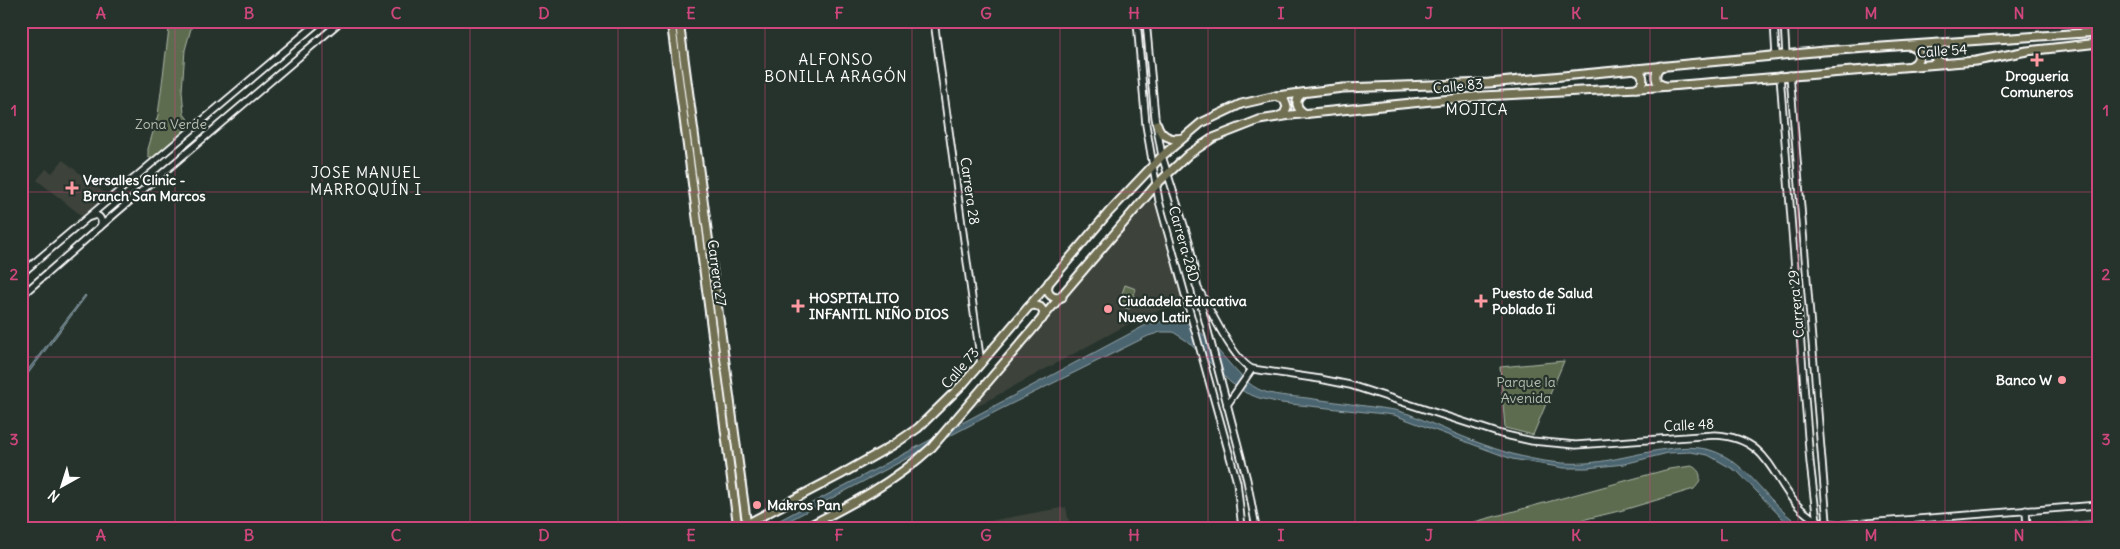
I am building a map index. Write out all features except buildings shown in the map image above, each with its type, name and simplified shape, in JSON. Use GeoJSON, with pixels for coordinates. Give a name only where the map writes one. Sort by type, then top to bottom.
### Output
{"type":"FeatureCollection","features":[{"type":"Feature","properties":{"kind":"main road","name":"Carrera 27"},"geometry":{"type":"LineString","coordinates":[[671,21],[738,528]]}},
{"type":"Feature","properties":{"kind":"main road","name":"Carrera 27"},"geometry":{"type":"LineString","coordinates":[[679,21],[747,526]]}},
{"type":"Feature","properties":{"kind":"main road","name":"Calle 54"},"geometry":{"type":"LineString","coordinates":[[1781,55],[2099,32]]}},
{"type":"Feature","properties":{"kind":"main road"},"geometry":{"type":"LineString","coordinates":[[1944,43],[1938,46],[1934,52],[1936,60],[1946,64]]}},
{"type":"Feature","properties":{"kind":"main road","name":"Calle 54"},"geometry":{"type":"LineString","coordinates":[[1785,76],[1976,61],[2027,51],[2099,43]]}},
{"type":"Feature","properties":{"kind":"main road"},"geometry":{"type":"LineString","coordinates":[[1909,46],[1917,49],[1919,57],[1915,64],[1911,66]]}},
{"type":"Feature","properties":{"kind":"main road","name":"Calle 83"},"geometry":{"type":"LineString","coordinates":[[1152,166],[1182,138],[1218,113],[1241,104],[1276,96],[1343,88],[1490,83],[1781,55]]}},
{"type":"Feature","properties":{"kind":"main road"},"geometry":{"type":"LineString","coordinates":[[1661,66],[1657,69],[1655,78],[1661,85],[1665,86]]}},
{"type":"Feature","properties":{"kind":"main road"},"geometry":{"type":"LineString","coordinates":[[1633,69],[1642,75],[1642,83],[1636,88]]}},
{"type":"Feature","properties":{"kind":"main road","name":"Calle 83"},"geometry":{"type":"LineString","coordinates":[[1156,185],[1189,154],[1213,138],[1252,122],[1306,114],[1509,94],[1636,88],[1785,76]]}},
{"type":"Feature","properties":{"kind":"main road"},"geometry":{"type":"LineString","coordinates":[[1306,92],[1297,98],[1296,103],[1297,108],[1306,114]]}},
{"type":"Feature","properties":{"kind":"main road"},"geometry":{"type":"LineString","coordinates":[[1276,96],[1284,99],[1287,107],[1284,114],[1277,118]]}},
{"type":"Feature","properties":{"kind":"main road"},"geometry":{"type":"LineString","coordinates":[[1157,124],[1161,132],[1168,138],[1182,138]]}},
{"type":"Feature","properties":{"kind":"main road","name":"Calle 73"},"geometry":{"type":"LineString","coordinates":[[738,528],[747,526],[905,438],[944,404],[981,364],[1109,212],[1152,166]]}},
{"type":"Feature","properties":{"kind":"main road","name":"Calle 73"},"geometry":{"type":"LineString","coordinates":[[805,528],[879,489],[916,461],[950,428],[993,374],[1063,296],[1156,185]]}},
{"type":"Feature","properties":{"kind":"main road"},"geometry":{"type":"LineString","coordinates":[[1051,280],[1048,287],[1049,294],[1056,298],[1063,296]]}},
{"type":"Feature","properties":{"kind":"main road"},"geometry":{"type":"LineString","coordinates":[[1030,306],[1036,305],[1042,308],[1044,315],[1042,319]]}},
{"type":"Feature","properties":{"kind":"street"},"geometry":{"type":"LineString","coordinates":[[21,274],[320,21]]}},
{"type":"Feature","properties":{"kind":"street"},"geometry":{"type":"LineString","coordinates":[[21,296],[341,21]]}},
{"type":"Feature","properties":{"kind":"street","name":"Carrera 28"},"geometry":{"type":"LineString","coordinates":[[934,21],[981,364]]}},
{"type":"Feature","properties":{"kind":"street","name":"Carrera 28D"},"geometry":{"type":"LineString","coordinates":[[1137,21],[1152,166],[1237,482],[1242,528]]}},
{"type":"Feature","properties":{"kind":"street","name":"Carrera 28D"},"geometry":{"type":"LineString","coordinates":[[1146,21],[1162,156],[1189,241],[1196,285],[1247,480],[1256,528]]}},
{"type":"Feature","properties":{"kind":"street"},"geometry":{"type":"LineString","coordinates":[[1774,21],[1781,55]]}},
{"type":"Feature","properties":{"kind":"street"},"geometry":{"type":"LineString","coordinates":[[1781,55],[1784,21]]}},
{"type":"Feature","properties":{"kind":"street","name":"Carrera 29"},"geometry":{"type":"LineString","coordinates":[[1785,76],[1816,520]]}},
{"type":"Feature","properties":{"kind":"street","name":"Carrera 29"},"geometry":{"type":"LineString","coordinates":[[1785,76],[1827,522]]}},
{"type":"Feature","properties":{"kind":"street"},"geometry":{"type":"LineString","coordinates":[[106,204],[107,211],[111,213],[117,212]]}},
{"type":"Feature","properties":{"kind":"street"},"geometry":{"type":"LineString","coordinates":[[89,217],[96,215],[100,218],[102,222],[99,228]]}},
{"type":"Feature","properties":{"kind":"street","name":"Carrera 28D"},"geometry":{"type":"LineString","coordinates":[[1196,285],[1234,351],[1245,366],[1252,369]]}},
{"type":"Feature","properties":{"kind":"street"},"geometry":{"type":"LineString","coordinates":[[1227,405],[1252,369]]}},
{"type":"Feature","properties":{"kind":"street","name":"Calle 48"},"geometry":{"type":"LineString","coordinates":[[1252,369],[1350,385],[1501,434],[1532,441],[1571,445],[1715,435],[1738,438],[1762,454],[1790,495],[1804,512],[1816,520]]}},
{"type":"Feature","properties":{"kind":"street"},"geometry":{"type":"LineString","coordinates":[[1816,520],[1840,525],[2026,514],[2099,504]]}},
{"type":"Feature","properties":{"kind":"street"},"geometry":{"type":"LineString","coordinates":[[2026,514],[2027,528]]}},
{"type":"Feature","properties":{"kind":"street"},"geometry":{"type":"LineString","coordinates":[[1816,520],[1822,528],[1827,522]]}},
{"type":"Feature","properties":{"kind":"shaded area","name":"Versalles Clinic - Branch San Marcos"},"geometry":{"type":"Polygon","coordinates":[[[63,160],[107,195],[82,216],[37,180],[46,169],[52,173],[63,160]]]}},
{"type":"Feature","properties":{"kind":"shaded area","name":"Ciudadela Educativa Nuevo Latir"},"geometry":{"type":"Polygon","coordinates":[[[1152,201],[1157,204],[1188,302],[1147,314],[959,416],[1143,204],[1152,201]]]}},
{"type":"Feature","properties":{"kind":"shaded area"},"geometry":{"type":"Polygon","coordinates":[[[1066,507],[1070,528],[986,528],[985,522],[1066,507]]]}},
{"type":"Feature","properties":{"kind":"green space","name":"Zona Verde"},"geometry":{"type":"Polygon","coordinates":[[[170,21],[193,21],[185,50],[182,91],[184,114],[193,126],[155,160],[148,157],[148,149],[158,115],[170,21]]]}},
{"type":"Feature","properties":{"kind":"green space"},"geometry":{"type":"Polygon","coordinates":[[[1125,285],[1136,289],[1129,309],[1118,305],[1125,285]]]}},
{"type":"Feature","properties":{"kind":"green space","name":"Parque la Avenida"},"geometry":{"type":"Polygon","coordinates":[[[1564,361],[1533,435],[1505,428],[1500,367],[1564,361]]]}},
{"type":"Feature","properties":{"kind":"green space"},"geometry":{"type":"Polygon","coordinates":[[[1692,466],[1700,474],[1699,483],[1694,489],[1623,510],[1549,528],[1452,528],[1669,469],[1692,466]]]}},
{"type":"Feature","properties":{"kind":"water"},"geometry":{"type":"Polygon","coordinates":[[[86,296],[21,383],[21,379],[86,296]]]}},
{"type":"Feature","properties":{"kind":"water"},"geometry":{"type":"Polygon","coordinates":[[[1173,319],[1185,322],[1196,329],[1207,338],[1247,382],[1263,391],[1395,410],[1473,441],[1517,455],[1563,463],[1586,463],[1665,449],[1696,448],[1710,450],[1724,456],[1737,465],[1793,520],[1806,528],[1795,528],[1781,517],[1738,472],[1708,455],[1690,452],[1668,453],[1624,464],[1587,468],[1564,468],[1512,459],[1394,415],[1281,403],[1259,398],[1246,393],[1231,383],[1187,341],[1173,332],[1161,332],[1148,336],[999,410],[775,528],[765,528],[1146,325],[1173,319]]]}},
{"type":"Feature","properties":{"kind":"water"},"geometry":{"type":"Polygon","coordinates":[[[2099,520],[2099,524],[2055,528],[2007,528],[2099,520]]]}},
{"type":"Feature","properties":{"kind":"place","name":"Drogueria Comuneros"},"geometry":{"type":"Point","coordinates":[2037,60]}},
{"type":"Feature","properties":{"kind":"place","name":"Versalles Clinic - Branch San Marcos"},"geometry":{"type":"Point","coordinates":[72,188]}},
{"type":"Feature","properties":{"kind":"place","name":"Puesto de Salud Poblado Ii"},"geometry":{"type":"Point","coordinates":[1481,301]}},
{"type":"Feature","properties":{"kind":"place","name":"HOSPITALITO INFANTIL NIÑO DIOS"},"geometry":{"type":"Point","coordinates":[798,306]}},
{"type":"Feature","properties":{"kind":"place","name":"Ciudadela Educativa Nuevo Latir"},"geometry":{"type":"Point","coordinates":[1108,309]}},
{"type":"Feature","properties":{"kind":"place","name":"Banco W"},"geometry":{"type":"Point","coordinates":[2062,380]}},
{"type":"Feature","properties":{"kind":"place","name":"Makros Pan"},"geometry":{"type":"Point","coordinates":[757,505]}},
{"type":"Feature","properties":{"kind":"district","name":"ALFONSO BONILLA ARAGÓN"},"geometry":{"type":"Point","coordinates":[836,68]}},
{"type":"Feature","properties":{"kind":"district","name":"MOJICA"},"geometry":{"type":"Point","coordinates":[1477,109]}},
{"type":"Feature","properties":{"kind":"district","name":"JOSE MANUEL MARROQUÍN I"},"geometry":{"type":"Point","coordinates":[366,180]}}]}
